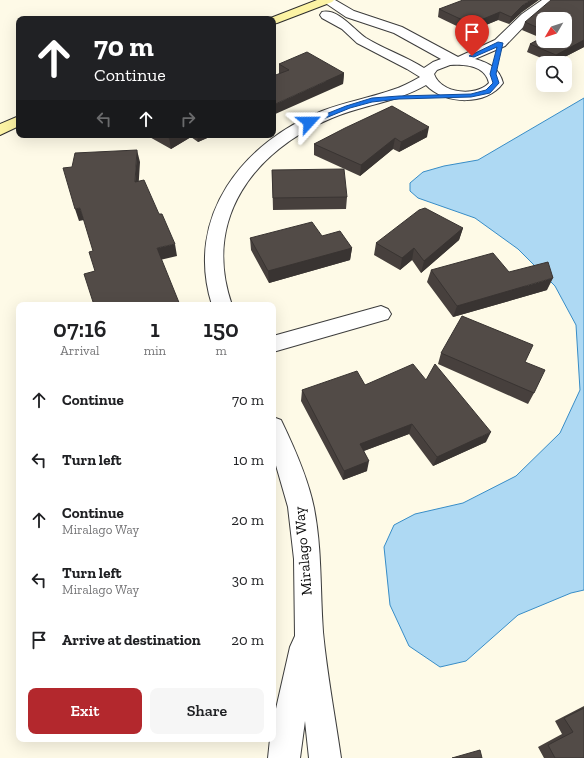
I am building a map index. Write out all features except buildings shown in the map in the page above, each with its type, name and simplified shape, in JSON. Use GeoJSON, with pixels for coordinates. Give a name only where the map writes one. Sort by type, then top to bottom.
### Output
{"type":"FeatureCollection","features":[{"type":"Feature","properties":{"kind":"main road"},"geometry":{"type":"LineString","coordinates":[[276,19],[327,0]]}},
{"type":"Feature","properties":{"kind":"main road"},"geometry":{"type":"LineString","coordinates":[[0,120],[16,113]]}},
{"type":"Feature","properties":{"kind":"main road"},"geometry":{"type":"LineString","coordinates":[[0,130],[16,122]]}},
{"type":"Feature","properties":{"kind":"street"},"geometry":{"type":"LineString","coordinates":[[327,0],[350,14],[398,30],[457,61],[479,65],[493,74]]}},
{"type":"Feature","properties":{"kind":"street"},"geometry":{"type":"LineString","coordinates":[[221,302],[218,296],[214,260],[216,238],[221,216],[228,198],[241,177],[257,158],[276,142],[298,128],[327,114],[412,88],[427,78],[428,72],[436,64],[457,61],[500,43],[526,17],[549,0]]}},
{"type":"Feature","properties":{"kind":"street"},"geometry":{"type":"LineString","coordinates":[[311,6],[341,23],[362,40],[412,66],[427,78],[434,86],[442,90],[461,95]]}},
{"type":"Feature","properties":{"kind":"street"},"geometry":{"type":"LineString","coordinates":[[372,100],[399,97],[471,95],[488,91],[496,83],[493,74],[500,43]]}},
{"type":"Feature","properties":{"kind":"street"},"geometry":{"type":"LineString","coordinates":[[276,343],[381,314]]}},
{"type":"Feature","properties":{"kind":"street","name":"Miralago Way"},"geometry":{"type":"LineString","coordinates":[[276,434],[286,457],[301,507],[307,559],[309,632],[325,758]]}},
{"type":"Feature","properties":{"kind":"street","name":"Miralago Way"},"geometry":{"type":"LineString","coordinates":[[284,758],[286,735],[309,632]]}},
{"type":"Feature","properties":{"kind":"water"},"geometry":{"type":"Polygon","coordinates":[[[584,98],[584,590],[571,593],[518,615],[466,661],[440,667],[409,646],[390,605],[384,547],[394,525],[415,514],[463,503],[516,476],[560,433],[580,390],[576,325],[555,286],[518,249],[475,218],[418,198],[410,191],[410,183],[423,172],[444,166],[478,160],[584,98]]]}},
{"type":"Feature","properties":{"kind":"route"},"geometry":{"type":"LineString","coordinates":[[309,122],[348,107],[372,100],[399,97],[471,95],[488,91],[493,88],[496,83],[496,78],[493,74],[500,43],[472,56]]}}]}
